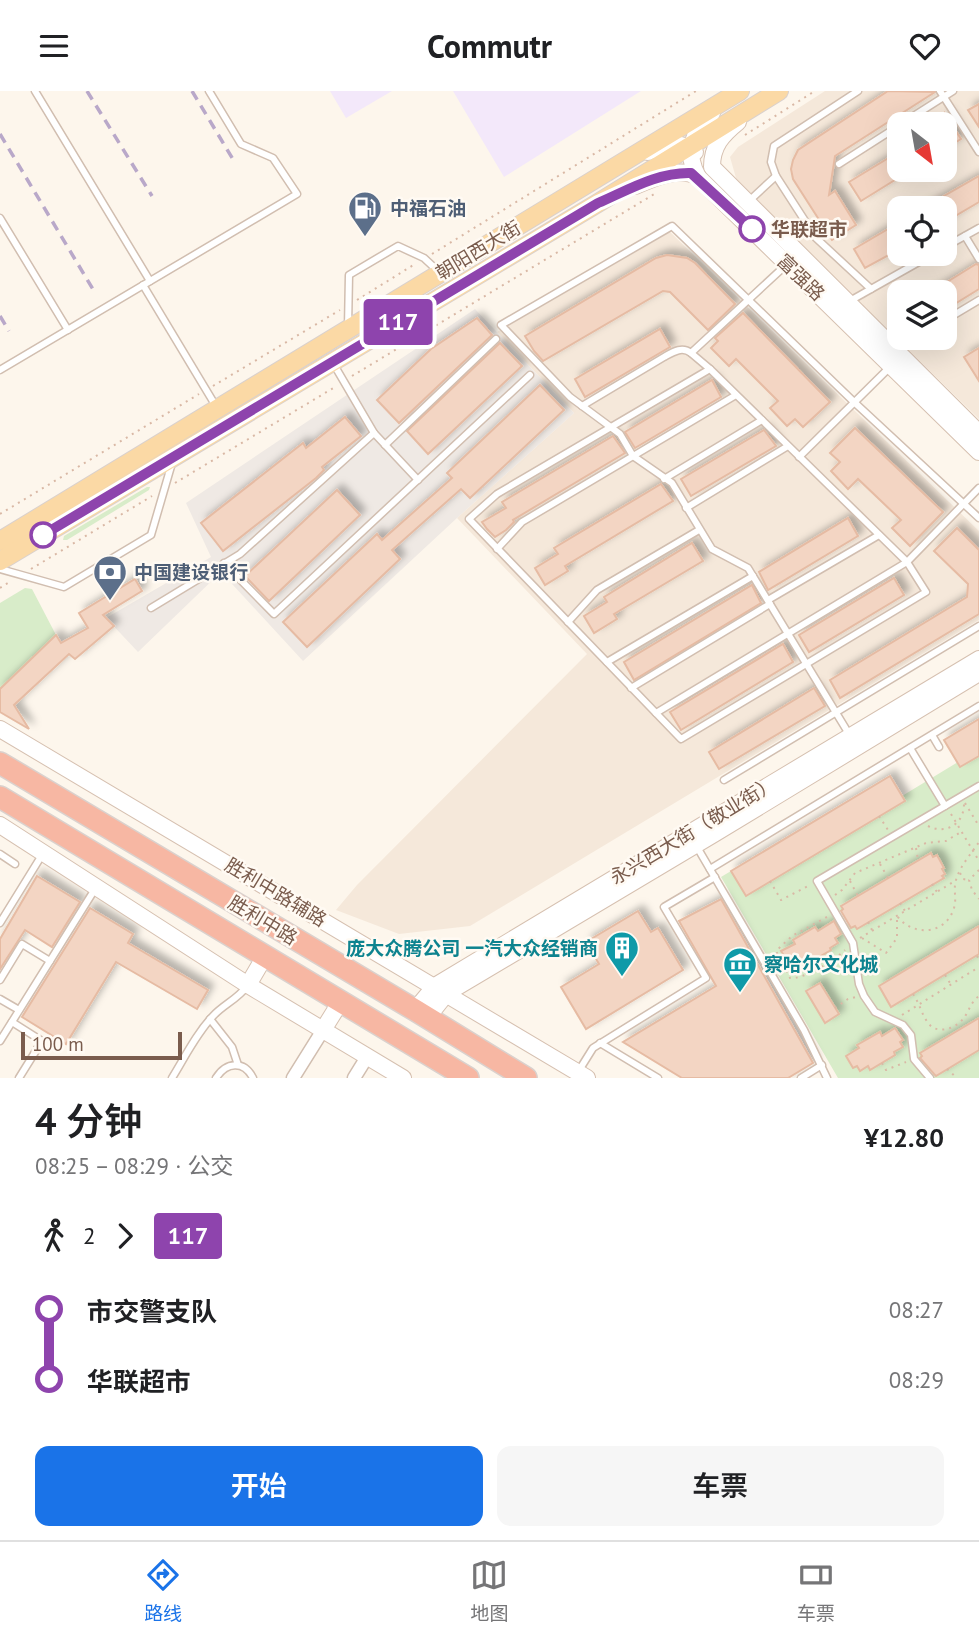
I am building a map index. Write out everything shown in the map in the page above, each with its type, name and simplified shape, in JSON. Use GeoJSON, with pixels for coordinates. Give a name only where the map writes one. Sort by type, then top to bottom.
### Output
{"type":"FeatureCollection","features":[{"type":"Feature","properties":{"kind":"highway","name":"胜利中路"},"geometry":{"type":"LineString","coordinates":[[0,763],[526,1078]]}},
{"type":"Feature","properties":{"kind":"highway"},"geometry":{"type":"LineString","coordinates":[[40,821],[55,796]]}},
{"type":"Feature","properties":{"kind":"highway","name":"胜利中路"},"geometry":{"type":"LineString","coordinates":[[0,797],[468,1078]]}},
{"type":"Feature","properties":{"kind":"main road"},"geometry":{"type":"LineString","coordinates":[[698,177],[693,167],[691,139],[700,124],[737,93]]}},
{"type":"Feature","properties":{"kind":"main road","name":"朝阳西大街"},"geometry":{"type":"LineString","coordinates":[[0,541],[737,93]]}},
{"type":"Feature","properties":{"kind":"main road"},"geometry":{"type":"LineString","coordinates":[[712,167],[712,155],[723,134],[774,94]]}},
{"type":"Feature","properties":{"kind":"main road","name":"朝阳西大街"},"geometry":{"type":"LineString","coordinates":[[0,561],[691,148],[774,94]]}},
{"type":"Feature","properties":{"kind":"main road"},"geometry":{"type":"LineString","coordinates":[[634,156],[667,145],[686,145],[691,148]]}},
{"type":"Feature","properties":{"kind":"main road","name":"富强路"},"geometry":{"type":"LineString","coordinates":[[691,148],[979,433]]}},
{"type":"Feature","properties":{"kind":"main road"},"geometry":{"type":"LineString","coordinates":[[598,203],[650,180],[688,173],[698,177]]}},
{"type":"Feature","properties":{"kind":"main road","name":"富强路"},"geometry":{"type":"LineString","coordinates":[[698,177],[979,452]]}},
{"type":"Feature","properties":{"kind":"main road","name":"永兴西大街（敬业街）"},"geometry":{"type":"LineString","coordinates":[[421,1014],[441,989],[979,659]]}},
{"type":"Feature","properties":{"kind":"main road","name":"永兴西大街（敬业街）"},"geometry":{"type":"LineString","coordinates":[[441,989],[696,845],[979,673]]}},
{"type":"Feature","properties":{"kind":"main road","name":"胜利中路辅路"},"geometry":{"type":"LineString","coordinates":[[0,730],[582,1075]]}},
{"type":"Feature","properties":{"kind":"main road"},"geometry":{"type":"LineString","coordinates":[[55,796],[69,770]]}},
{"type":"Feature","properties":{"kind":"main road"},"geometry":{"type":"LineString","coordinates":[[26,842],[40,821]]}},
{"type":"Feature","properties":{"kind":"main road"},"geometry":{"type":"LineString","coordinates":[[0,825],[248,985],[403,1078]]}},
{"type":"Feature","properties":{"kind":"main road"},"geometry":{"type":"LineString","coordinates":[[248,985],[265,956]]}},
{"type":"Feature","properties":{"kind":"main road"},"geometry":{"type":"LineString","coordinates":[[323,1030],[341,1002]]}},
{"type":"Feature","properties":{"kind":"street"},"geometry":{"type":"LineString","coordinates":[[293,1078],[323,1030]]}},
{"type":"Feature","properties":{"kind":"street"},"geometry":{"type":"LineString","coordinates":[[354,1078],[367,1057]]}},
{"type":"Feature","properties":{"kind":"lane"},"geometry":{"type":"LineString","coordinates":[[35,91],[218,409]]}},
{"type":"Feature","properties":{"kind":"lane"},"geometry":{"type":"LineString","coordinates":[[0,370],[297,194],[273,157],[241,144],[209,91]]}},
{"type":"Feature","properties":{"kind":"lane"},"geometry":{"type":"LineString","coordinates":[[858,91],[774,146],[771,162],[776,176],[816,238],[871,289]]}},
{"type":"Feature","properties":{"kind":"lane"},"geometry":{"type":"LineString","coordinates":[[918,112],[942,94],[953,91]]}},
{"type":"Feature","properties":{"kind":"lane"},"geometry":{"type":"LineString","coordinates":[[942,94],[979,152]]}},
{"type":"Feature","properties":{"kind":"lane"},"geometry":{"type":"LineString","coordinates":[[839,164],[887,133]]}},
{"type":"Feature","properties":{"kind":"lane"},"geometry":{"type":"LineString","coordinates":[[747,203],[776,176]]}},
{"type":"Feature","properties":{"kind":"lane"},"geometry":{"type":"LineString","coordinates":[[0,218],[68,330]]}},
{"type":"Feature","properties":{"kind":"lane"},"geometry":{"type":"LineString","coordinates":[[850,736],[748,568],[712,549],[672,483],[633,456],[620,434],[582,407],[501,325],[672,226],[979,518]]}},
{"type":"Feature","properties":{"kind":"lane"},"geometry":{"type":"LineString","coordinates":[[957,240],[979,228]]}},
{"type":"Feature","properties":{"kind":"lane"},"geometry":{"type":"LineString","coordinates":[[965,236],[979,259]]}},
{"type":"Feature","properties":{"kind":"lane"},"geometry":{"type":"LineString","coordinates":[[348,329],[349,275],[398,246],[425,258],[440,273]]}},
{"type":"Feature","properties":{"kind":"lane"},"geometry":{"type":"LineString","coordinates":[[691,353],[788,264]]}},
{"type":"Feature","properties":{"kind":"lane"},"geometry":{"type":"LineString","coordinates":[[847,303],[912,266]]}},
{"type":"Feature","properties":{"kind":"lane"},"geometry":{"type":"LineString","coordinates":[[957,313],[979,300]]}},
{"type":"Feature","properties":{"kind":"lane"},"geometry":{"type":"LineString","coordinates":[[385,445],[496,339]]}},
{"type":"Feature","properties":{"kind":"lane"},"geometry":{"type":"LineString","coordinates":[[582,407],[664,357],[686,349],[710,369],[907,562],[926,592],[681,739],[469,519],[497,493],[710,369]]}},
{"type":"Feature","properties":{"kind":"lane"},"geometry":{"type":"LineString","coordinates":[[332,361],[374,433],[418,479]]}},
{"type":"Feature","properties":{"kind":"lane"},"geometry":{"type":"LineString","coordinates":[[799,457],[891,366]]}},
{"type":"Feature","properties":{"kind":"lane"},"geometry":{"type":"LineString","coordinates":[[224,563],[274,614],[530,375]]}},
{"type":"Feature","properties":{"kind":"lane"},"geometry":{"type":"LineString","coordinates":[[497,549],[522,522],[736,395]]}},
{"type":"Feature","properties":{"kind":"lane"},"geometry":{"type":"LineString","coordinates":[[664,479],[762,421]]}},
{"type":"Feature","properties":{"kind":"lane"},"geometry":{"type":"LineString","coordinates":[[151,608],[240,554],[374,433]]}},
{"type":"Feature","properties":{"kind":"lane"},"geometry":{"type":"LineString","coordinates":[[686,507],[788,446]]}},
{"type":"Feature","properties":{"kind":"lane"},"geometry":{"type":"LineString","coordinates":[[0,569],[64,587],[151,535],[173,458]]}},
{"type":"Feature","properties":{"kind":"lane"},"geometry":{"type":"LineString","coordinates":[[656,713],[907,562],[979,488]]}},
{"type":"Feature","properties":{"kind":"lane"},"geometry":{"type":"LineString","coordinates":[[568,622],[597,590],[699,530]]}},
{"type":"Feature","properties":{"kind":"lane"},"geometry":{"type":"LineString","coordinates":[[631,688],[879,535]]}},
{"type":"Feature","properties":{"kind":"lane"},"geometry":{"type":"LineString","coordinates":[[607,662],[753,576]]}},
{"type":"Feature","properties":{"kind":"lane"},"geometry":{"type":"LineString","coordinates":[[724,780],[979,626]]}},
{"type":"Feature","properties":{"kind":"lane"},"geometry":{"type":"LineString","coordinates":[[710,869],[979,706]]}},
{"type":"Feature","properties":{"kind":"lane"},"geometry":{"type":"LineString","coordinates":[[932,734],[939,747]]}},
{"type":"Feature","properties":{"kind":"lane"},"geometry":{"type":"LineString","coordinates":[[910,748],[945,806]]}},
{"type":"Feature","properties":{"kind":"lane"},"geometry":{"type":"LineString","coordinates":[[929,1078],[915,1059],[911,1035],[894,1019],[875,1011],[864,996],[859,984],[853,943],[817,881],[979,786]]}},
{"type":"Feature","properties":{"kind":"lane"},"geometry":{"type":"LineString","coordinates":[[696,845],[827,1078]]}},
{"type":"Feature","properties":{"kind":"lane"},"geometry":{"type":"LineString","coordinates":[[1,920],[43,853]]}},
{"type":"Feature","properties":{"kind":"lane"},"geometry":{"type":"LineString","coordinates":[[0,854],[15,864]]}},
{"type":"Feature","properties":{"kind":"lane"},"geometry":{"type":"LineString","coordinates":[[582,1075],[593,1048],[706,978],[664,907],[715,877]]}},
{"type":"Feature","properties":{"kind":"lane"},"geometry":{"type":"LineString","coordinates":[[0,1041],[96,887]]}},
{"type":"Feature","properties":{"kind":"lane"},"geometry":{"type":"LineString","coordinates":[[0,980],[22,944],[50,961]]}},
{"type":"Feature","properties":{"kind":"lane"},"geometry":{"type":"LineString","coordinates":[[172,1078],[211,1019],[241,995],[248,985]]}},
{"type":"Feature","properties":{"kind":"lane"},"geometry":{"type":"LineString","coordinates":[[0,999],[19,1010]]}},
{"type":"Feature","properties":{"kind":"lane"},"geometry":{"type":"LineString","coordinates":[[211,1019],[232,1047],[238,1065]]}},
{"type":"Feature","properties":{"kind":"lane"},"geometry":{"type":"LineString","coordinates":[[12,1022],[42,1041],[19,1078]]}},
{"type":"Feature","properties":{"kind":"lane"},"geometry":{"type":"LineString","coordinates":[[600,1043],[658,1078]]}},
{"type":"Feature","properties":{"kind":"lane"},"geometry":{"type":"LineString","coordinates":[[216,1078],[226,1067],[238,1065],[249,1070],[253,1078]]}},
{"type":"Feature","properties":{"kind":"lane"},"geometry":{"type":"LineString","coordinates":[[801,1078],[822,1065]]}},
{"type":"Feature","properties":{"kind":"path"},"geometry":{"type":"LineString","coordinates":[[735,141],[815,91]]}},
{"type":"Feature","properties":{"kind":"path"},"geometry":{"type":"LineString","coordinates":[[0,588],[664,187]]}},
{"type":"Feature","properties":{"kind":"path"},"geometry":{"type":"LineString","coordinates":[[920,820],[930,828],[938,830],[954,826],[964,813],[965,805],[961,796]]}},
{"type":"Feature","properties":{"kind":"path"},"geometry":{"type":"LineString","coordinates":[[961,796],[979,826]]}},
{"type":"Feature","properties":{"kind":"path"},"geometry":{"type":"LineString","coordinates":[[945,806],[979,861]]}},
{"type":"Feature","properties":{"kind":"path"},"geometry":{"type":"LineString","coordinates":[[879,816],[892,837]]}},
{"type":"Feature","properties":{"kind":"path"},"geometry":{"type":"LineString","coordinates":[[828,899],[842,890],[852,875],[933,841],[946,841],[961,832]]}},
{"type":"Feature","properties":{"kind":"path"},"geometry":{"type":"LineString","coordinates":[[897,916],[912,929],[932,931],[940,927],[950,917],[954,907],[955,881],[979,842]]}},
{"type":"Feature","properties":{"kind":"path"},"geometry":{"type":"LineString","coordinates":[[916,848],[918,860]]}},
{"type":"Feature","properties":{"kind":"path"},"geometry":{"type":"LineString","coordinates":[[974,852],[979,851]]}},
{"type":"Feature","properties":{"kind":"path"},"geometry":{"type":"LineString","coordinates":[[879,862],[888,878]]}},
{"type":"Feature","properties":{"kind":"path"},"geometry":{"type":"LineString","coordinates":[[969,880],[979,870]]}},
{"type":"Feature","properties":{"kind":"path"},"geometry":{"type":"LineString","coordinates":[[960,871],[963,879],[969,880]]}},
{"type":"Feature","properties":{"kind":"path"},"geometry":{"type":"LineString","coordinates":[[849,879],[858,896]]}},
{"type":"Feature","properties":{"kind":"path"},"geometry":{"type":"LineString","coordinates":[[969,880],[979,899]]}},
{"type":"Feature","properties":{"kind":"path"},"geometry":{"type":"LineString","coordinates":[[770,881],[781,900],[817,881]]}},
{"type":"Feature","properties":{"kind":"path"},"geometry":{"type":"LineString","coordinates":[[837,915],[801,930],[776,951],[790,978],[796,979],[827,965],[853,943],[955,881]]}},
{"type":"Feature","properties":{"kind":"path"},"geometry":{"type":"LineString","coordinates":[[932,884],[937,892]]}},
{"type":"Feature","properties":{"kind":"path"},"geometry":{"type":"LineString","coordinates":[[900,903],[905,911]]}},
{"type":"Feature","properties":{"kind":"path"},"geometry":{"type":"LineString","coordinates":[[861,938],[886,953],[897,938],[897,916]]}},
{"type":"Feature","properties":{"kind":"path"},"geometry":{"type":"LineString","coordinates":[[868,922],[873,931]]}},
{"type":"Feature","properties":{"kind":"path"},"geometry":{"type":"LineString","coordinates":[[813,960],[817,968]]}},
{"type":"Feature","properties":{"kind":"path"},"geometry":{"type":"LineString","coordinates":[[894,1019],[979,967]]}},
{"type":"Feature","properties":{"kind":"path"},"geometry":{"type":"LineString","coordinates":[[945,975],[951,985]]}},
{"type":"Feature","properties":{"kind":"path"},"geometry":{"type":"LineString","coordinates":[[913,994],[933,1029],[945,1030],[959,1023],[968,1006],[979,996]]}},
{"type":"Feature","properties":{"kind":"path"},"geometry":{"type":"LineString","coordinates":[[835,1008],[848,999],[864,996]]}},
{"type":"Feature","properties":{"kind":"path"},"geometry":{"type":"LineString","coordinates":[[882,1063],[886,1070],[915,1059]]}},
{"type":"Feature","properties":{"kind":"path"},"geometry":{"type":"LineString","coordinates":[[947,1069],[957,1078]]}},
{"type":"Feature","properties":{"kind":"shaded area"},"geometry":{"type":"Polygon","coordinates":[[[330,91],[392,91],[346,118],[330,91]]]}},
{"type":"Feature","properties":{"kind":"shaded area"},"geometry":{"type":"Polygon","coordinates":[[[453,91],[641,91],[504,177],[453,91]]]}},
{"type":"Feature","properties":{"kind":"shaded area"},"geometry":{"type":"Polygon","coordinates":[[[825,91],[979,91],[979,419],[908,350],[957,350],[957,280],[887,280],[887,329],[750,195],[736,178],[730,157],[738,147],[825,91]]]}},
{"type":"Feature","properties":{"kind":"shaded area"},"geometry":{"type":"Polygon","coordinates":[[[670,232],[979,531],[979,620],[470,926],[399,934],[336,910],[357,885],[587,654],[457,518],[574,413],[497,332],[670,232]]]}},
{"type":"Feature","properties":{"kind":"shaded area"},"geometry":{"type":"Polygon","coordinates":[[[475,309],[574,413],[303,661],[221,572],[138,652],[106,618],[211,557],[186,503],[475,309]]]}},
{"type":"Feature","properties":{"kind":"green space"},"geometry":{"type":"Polygon","coordinates":[[[150,487],[149,490],[63,540],[64,536],[150,487]]]}},
{"type":"Feature","properties":{"kind":"green space"},"geometry":{"type":"Polygon","coordinates":[[[25,588],[32,589],[56,635],[0,689],[0,603],[25,588]]]}},
{"type":"Feature","properties":{"kind":"green space"},"geometry":{"type":"Polygon","coordinates":[[[979,756],[979,926],[879,987],[892,1007],[979,954],[979,1022],[977,1019],[921,1052],[919,1059],[926,1072],[929,1070],[932,1075],[979,1050],[979,1078],[838,1078],[721,877],[731,871],[746,895],[904,802],[902,796],[958,762],[979,756]],[[930,853],[841,905],[843,909],[839,912],[846,925],[849,923],[852,928],[943,877],[944,868],[937,855],[933,857],[930,853]],[[830,923],[818,931],[815,927],[793,940],[795,944],[782,951],[788,964],[792,962],[795,967],[803,962],[806,965],[838,943],[830,923]],[[896,1028],[882,1036],[879,1032],[846,1056],[853,1068],[857,1066],[860,1071],[868,1066],[870,1069],[895,1055],[894,1052],[902,1047],[900,1042],[903,1040],[896,1028]]]}},
{"type":"Feature","properties":{"kind":"building"},"geometry":{"type":"Polygon","coordinates":[[[888,91],[935,92],[904,112],[887,112],[887,123],[835,156],[829,195],[835,191],[856,225],[832,240],[793,179],[791,169],[798,150],[888,91]]]}},
{"type":"Feature","properties":{"kind":"building"},"geometry":{"type":"Polygon","coordinates":[[[979,104],[979,127],[968,110],[979,104]]]}},
{"type":"Feature","properties":{"kind":"building"},"geometry":{"type":"Polygon","coordinates":[[[887,159],[887,182],[892,182],[861,201],[849,182],[887,159]]]}},
{"type":"Feature","properties":{"kind":"building"},"geometry":{"type":"Polygon","coordinates":[[[979,176],[979,202],[957,215],[957,196],[944,196],[979,176]]]}},
{"type":"Feature","properties":{"kind":"building"},"geometry":{"type":"Polygon","coordinates":[[[887,230],[887,256],[865,268],[854,249],[887,230]]]}},
{"type":"Feature","properties":{"kind":"building"},"geometry":{"type":"Polygon","coordinates":[[[667,255],[687,258],[695,263],[735,304],[708,330],[670,292],[663,291],[543,361],[534,351],[525,336],[656,258],[667,255]]]}},
{"type":"Feature","properties":{"kind":"building"},"geometry":{"type":"Polygon","coordinates":[[[976,264],[979,265],[979,289],[957,303],[957,280],[950,280],[976,264]]]}},
{"type":"Feature","properties":{"kind":"building"},"geometry":{"type":"Polygon","coordinates":[[[743,313],[830,402],[803,427],[795,419],[787,426],[770,408],[778,401],[736,359],[729,366],[711,348],[718,341],[715,338],[743,313]]]}},
{"type":"Feature","properties":{"kind":"building"},"geometry":{"type":"Polygon","coordinates":[[[477,318],[492,335],[399,423],[377,400],[431,349],[477,318]]]}},
{"type":"Feature","properties":{"kind":"building"},"geometry":{"type":"Polygon","coordinates":[[[660,329],[670,347],[585,397],[575,379],[660,329]]]}},
{"type":"Feature","properties":{"kind":"building"},"geometry":{"type":"Polygon","coordinates":[[[500,343],[522,366],[428,454],[407,431],[500,343]]]}},
{"type":"Feature","properties":{"kind":"building"},"geometry":{"type":"Polygon","coordinates":[[[979,348],[979,381],[964,357],[979,348]]]}},
{"type":"Feature","properties":{"kind":"building"},"geometry":{"type":"Polygon","coordinates":[[[712,380],[721,397],[635,448],[625,432],[712,380]]]}},
{"type":"Feature","properties":{"kind":"building"},"geometry":{"type":"Polygon","coordinates":[[[540,385],[564,410],[470,498],[461,489],[392,550],[400,559],[307,647],[283,622],[377,534],[382,540],[452,478],[447,473],[540,385]]]}},
{"type":"Feature","properties":{"kind":"building"},"geometry":{"type":"Polygon","coordinates":[[[345,417],[361,436],[322,467],[324,470],[316,478],[223,551],[201,523],[303,443],[306,448],[345,417]]]}},
{"type":"Feature","properties":{"kind":"building"},"geometry":{"type":"Polygon","coordinates":[[[855,428],[943,512],[910,546],[892,528],[901,520],[858,479],[848,489],[831,471],[840,462],[830,453],[855,428]]]}},
{"type":"Feature","properties":{"kind":"building"},"geometry":{"type":"Polygon","coordinates":[[[764,430],[776,446],[691,496],[681,479],[764,430]]]}},
{"type":"Feature","properties":{"kind":"building"},"geometry":{"type":"Polygon","coordinates":[[[613,436],[625,453],[513,520],[506,530],[495,537],[482,522],[506,508],[502,502],[613,436]]]}},
{"type":"Feature","properties":{"kind":"building"},"geometry":{"type":"Polygon","coordinates":[[[661,484],[673,501],[565,566],[568,571],[545,585],[535,568],[558,554],[554,548],[661,484]]]}},
{"type":"Feature","properties":{"kind":"building"},"geometry":{"type":"Polygon","coordinates":[[[337,490],[360,515],[269,601],[245,576],[337,490]]]}},
{"type":"Feature","properties":{"kind":"building"},"geometry":{"type":"Polygon","coordinates":[[[848,518],[858,536],[768,590],[759,572],[848,518]]]}},
{"type":"Feature","properties":{"kind":"building"},"geometry":{"type":"Polygon","coordinates":[[[957,528],[979,550],[979,614],[840,698],[830,680],[967,597],[968,584],[934,551],[957,528]]]}},
{"type":"Feature","properties":{"kind":"building"},"geometry":{"type":"Polygon","coordinates":[[[692,543],[703,561],[614,614],[617,619],[594,633],[584,616],[607,602],[604,597],[692,543]]]}},
{"type":"Feature","properties":{"kind":"building"},"geometry":{"type":"Polygon","coordinates":[[[894,578],[904,595],[809,652],[799,635],[894,578]]]}},
{"type":"Feature","properties":{"kind":"building"},"geometry":{"type":"Polygon","coordinates":[[[135,579],[142,591],[103,615],[114,626],[75,659],[69,654],[14,705],[29,729],[0,712],[0,689],[56,635],[61,643],[88,628],[79,613],[135,579]]]}},
{"type":"Feature","properties":{"kind":"building"},"geometry":{"type":"Polygon","coordinates":[[[752,585],[761,603],[634,680],[624,662],[752,585]]]}},
{"type":"Feature","properties":{"kind":"building"},"geometry":{"type":"Polygon","coordinates":[[[783,644],[793,662],[681,730],[670,712],[783,644]]]}},
{"type":"Feature","properties":{"kind":"building"},"geometry":{"type":"Polygon","coordinates":[[[814,688],[825,706],[719,769],[709,752],[814,688]]]}},
{"type":"Feature","properties":{"kind":"building"},"geometry":{"type":"Polygon","coordinates":[[[979,719],[979,756],[960,767],[944,740],[979,719]]]}},
{"type":"Feature","properties":{"kind":"building"},"geometry":{"type":"Polygon","coordinates":[[[890,776],[905,801],[746,896],[731,871],[890,776]]]}},
{"type":"Feature","properties":{"kind":"building"},"geometry":{"type":"Polygon","coordinates":[[[931,853],[933,857],[937,855],[944,868],[944,878],[857,929],[855,926],[851,928],[841,906],[931,853]]]}},
{"type":"Feature","properties":{"kind":"building"},"geometry":{"type":"Polygon","coordinates":[[[37,876],[80,902],[52,947],[25,930],[0,969],[0,939],[37,876]]]}},
{"type":"Feature","properties":{"kind":"building","name":"察哈尔文化城"},"geometry":{"type":"Polygon","coordinates":[[[721,899],[813,1063],[788,1078],[682,1078],[623,1042],[716,986],[679,921],[721,899]]]}},
{"type":"Feature","properties":{"kind":"building"},"geometry":{"type":"Polygon","coordinates":[[[90,908],[133,934],[128,943],[208,990],[197,1009],[116,962],[66,1044],[22,1017],[90,908]]]}},
{"type":"Feature","properties":{"kind":"building","name":"庞大众腾公司 一汽大众经销商"},"geometry":{"type":"Polygon","coordinates":[[[638,911],[651,932],[658,928],[683,970],[586,1029],[561,987],[599,964],[586,942],[638,911]]]}},
{"type":"Feature","properties":{"kind":"building"},"geometry":{"type":"Polygon","coordinates":[[[834,921],[841,934],[835,938],[838,943],[830,948],[831,950],[805,965],[803,962],[795,967],[792,962],[789,964],[781,951],[795,944],[793,940],[815,927],[818,931],[834,921]]]}},
{"type":"Feature","properties":{"kind":"building"},"geometry":{"type":"Polygon","coordinates":[[[979,926],[979,954],[891,1007],[879,986],[979,926]]]}},
{"type":"Feature","properties":{"kind":"building"},"geometry":{"type":"Polygon","coordinates":[[[820,983],[839,1014],[825,1023],[806,991],[820,983]]]}},
{"type":"Feature","properties":{"kind":"building"},"geometry":{"type":"Polygon","coordinates":[[[979,1018],[979,1050],[936,1076],[920,1058],[920,1053],[979,1018]]]}},
{"type":"Feature","properties":{"kind":"building"},"geometry":{"type":"Polygon","coordinates":[[[895,1028],[903,1040],[900,1042],[903,1047],[894,1052],[895,1055],[870,1070],[868,1066],[860,1071],[857,1066],[853,1068],[846,1056],[859,1048],[857,1045],[880,1032],[882,1036],[895,1028]]]}},
{"type":"Feature","properties":{"kind":"railway"},"geometry":{"type":"LineString","coordinates":[[87,91],[152,196]]}},
{"type":"Feature","properties":{"kind":"railway"},"geometry":{"type":"LineString","coordinates":[[192,91],[234,161]]}},
{"type":"Feature","properties":{"kind":"railway"},"geometry":{"type":"LineString","coordinates":[[0,134],[94,291]]}},
{"type":"Feature","properties":{"kind":"railway"},"geometry":{"type":"LineString","coordinates":[[0,316],[9,331]]}},
{"type":"Feature","properties":{"kind":"bus line","name":"117"},"geometry":{"type":"LineString","coordinates":[[43,535],[598,203],[650,180],[691,173],[752,229]]}},
{"type":"Feature","properties":{"kind":"place","name":"华联超市"},"geometry":{"type":"Point","coordinates":[752,229]}},
{"type":"Feature","properties":{"kind":"place","name":"中福石油"},"geometry":{"type":"Point","coordinates":[365,238]}},
{"type":"Feature","properties":{"kind":"place","name":"中国建设银行"},"geometry":{"type":"Point","coordinates":[110,602]}},
{"type":"Feature","properties":{"kind":"place","name":"庞大众腾公司 一汽大众经销商"},"geometry":{"type":"Point","coordinates":[622,978]}},
{"type":"Feature","properties":{"kind":"place","name":"察哈尔文化城"},"geometry":{"type":"Point","coordinates":[740,994]}}]}
